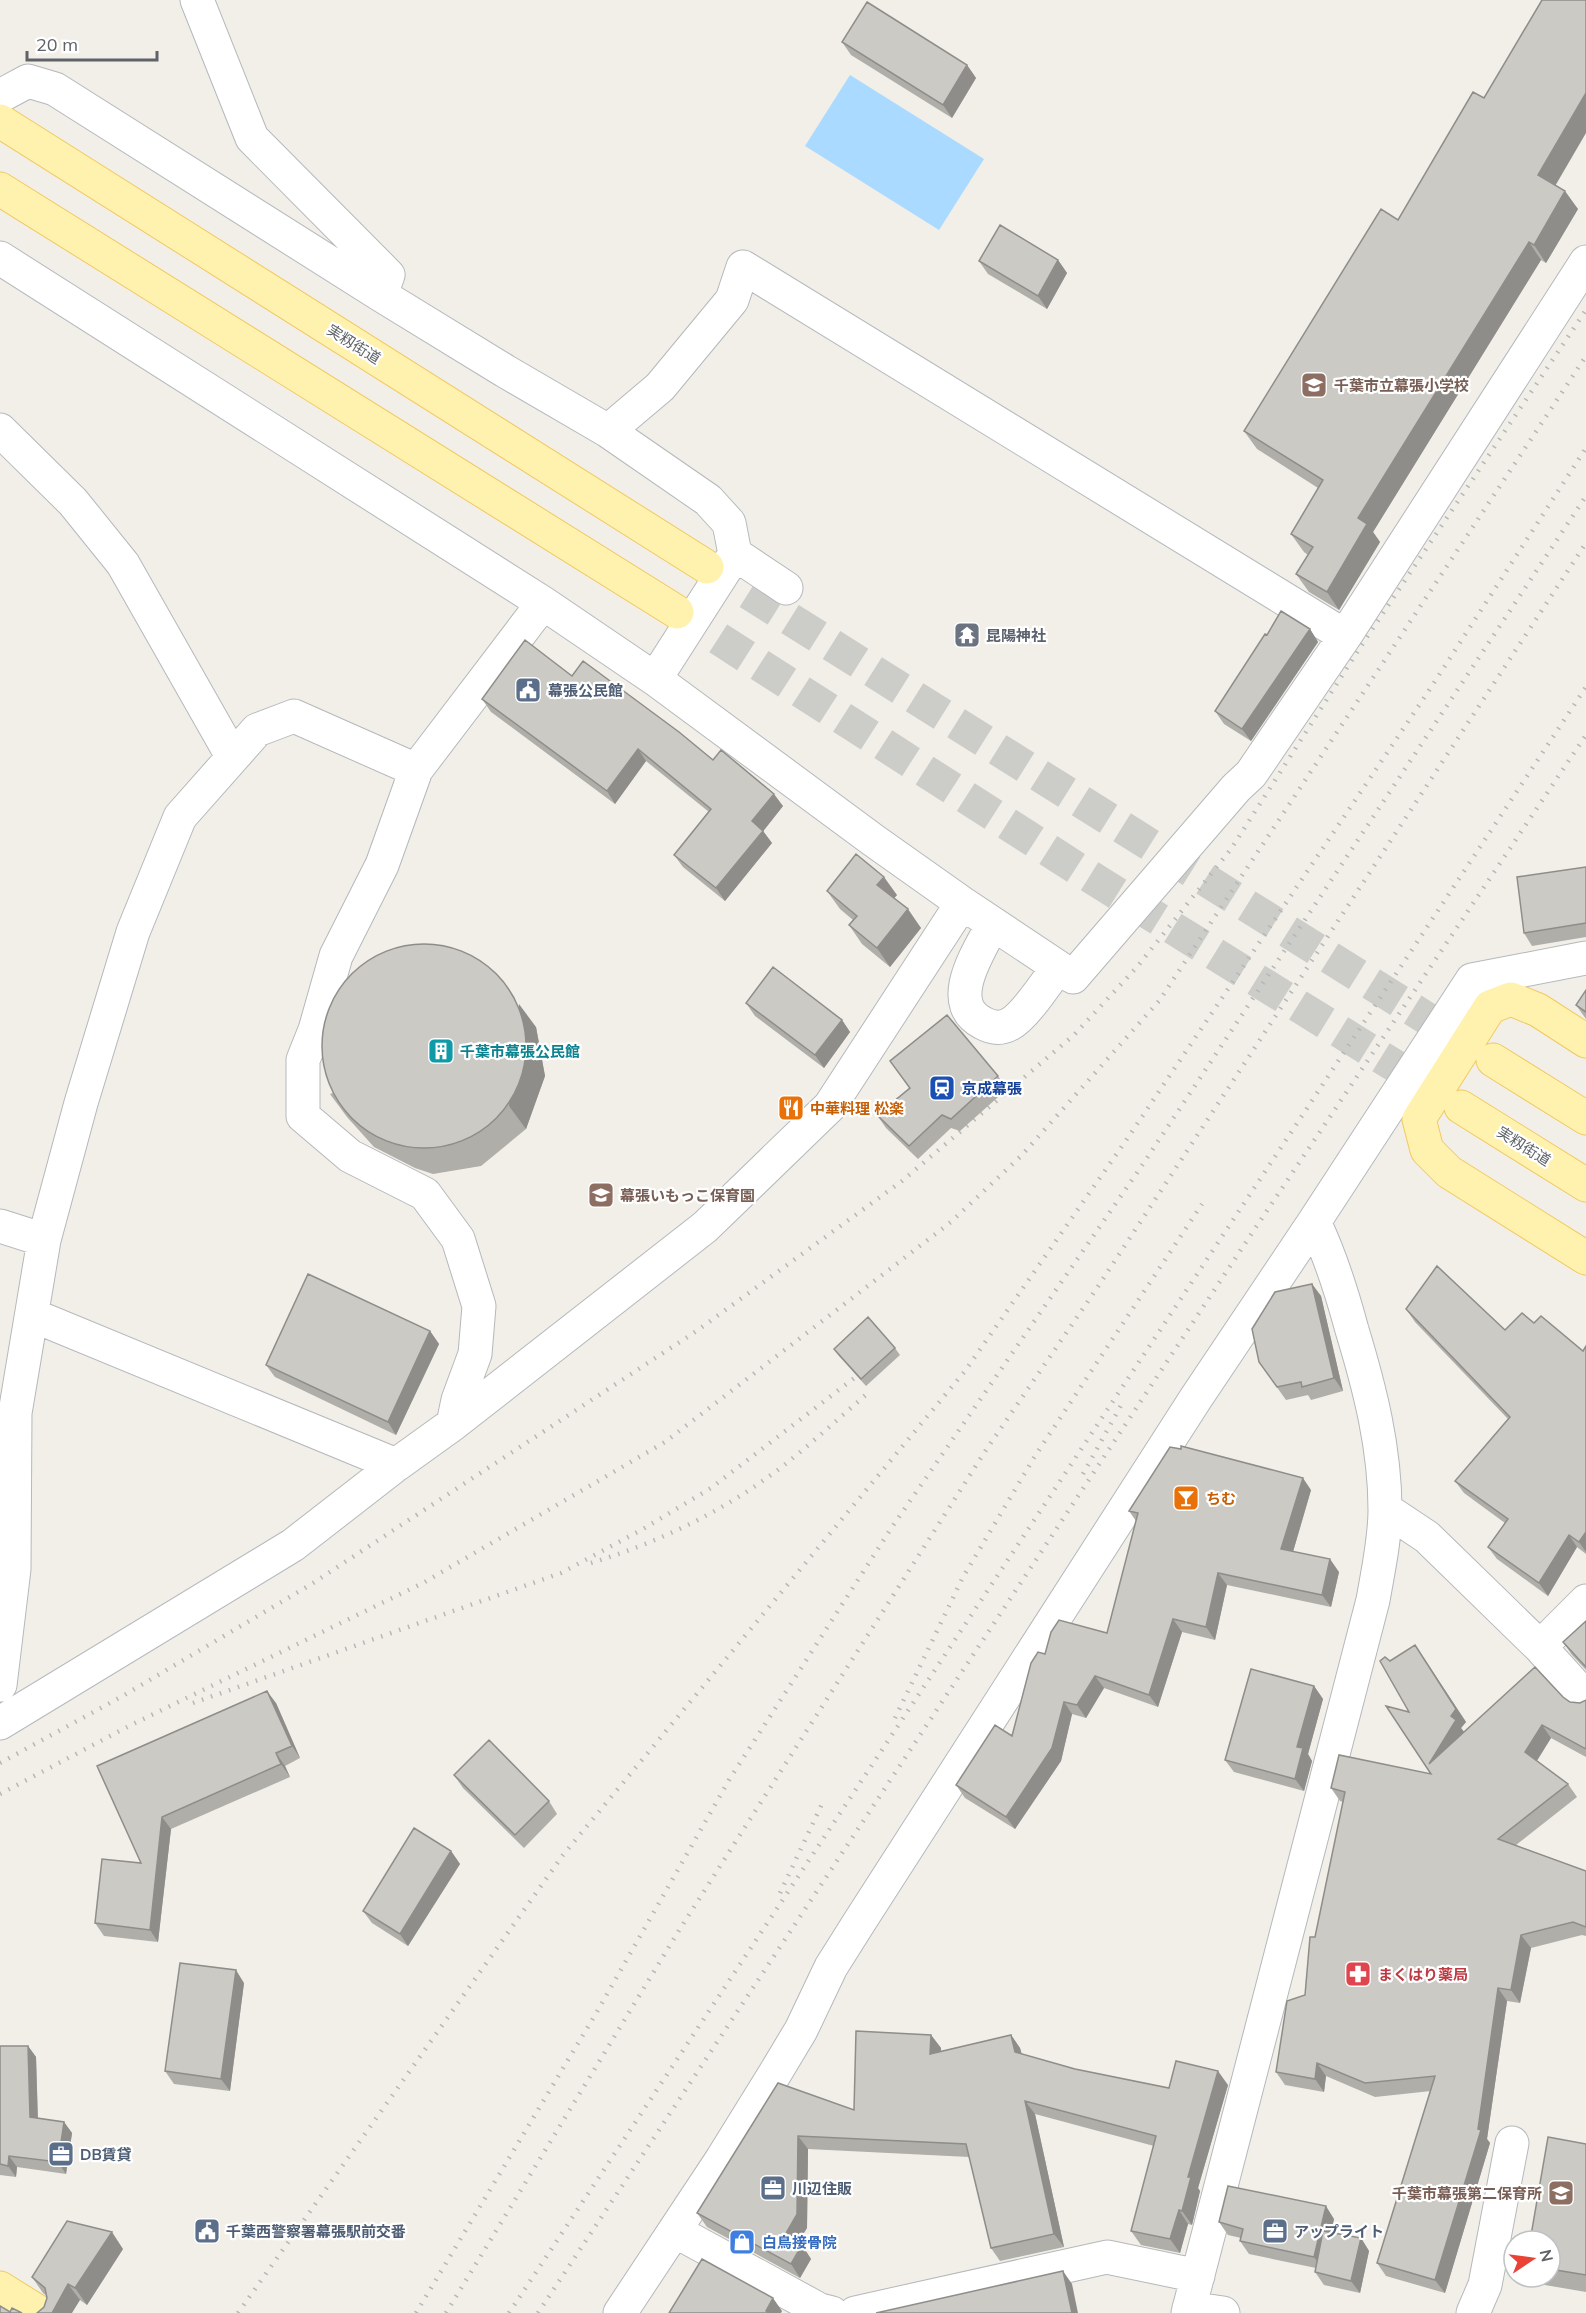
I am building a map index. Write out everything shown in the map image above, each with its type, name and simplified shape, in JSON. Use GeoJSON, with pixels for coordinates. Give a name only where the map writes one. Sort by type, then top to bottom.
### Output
{"type":"FeatureCollection","features":[{"type":"Feature","properties":{"kind":"main road","name":"実籾街道"},"geometry":{"type":"LineString","coordinates":[[0,121],[721,560]]}},
{"type":"Feature","properties":{"kind":"main road"},"geometry":{"type":"LineString","coordinates":[[0,189],[677,612]]}},
{"type":"Feature","properties":{"kind":"main road"},"geometry":{"type":"LineString","coordinates":[[1586,1041],[1538,1010],[1511,999],[1490,1007],[1419,1119],[1426,1150],[1449,1172],[1586,1258]]}},
{"type":"Feature","properties":{"kind":"main road"},"geometry":{"type":"LineString","coordinates":[[1493,1060],[1586,1118]]}},
{"type":"Feature","properties":{"kind":"main road","name":"実籾街道"},"geometry":{"type":"LineString","coordinates":[[1461,1107],[1586,1185]]}},
{"type":"Feature","properties":{"kind":"main road"},"geometry":{"type":"LineString","coordinates":[[0,2288],[40,2313]]}},
{"type":"Feature","properties":{"kind":"street"},"geometry":{"type":"LineString","coordinates":[[197,0],[252,138],[388,275],[381,295]]}},
{"type":"Feature","properties":{"kind":"street"},"geometry":{"type":"LineString","coordinates":[[0,96],[28,81],[55,89],[381,295],[608,431],[708,500],[729,523],[721,560],[655,679]]}},
{"type":"Feature","properties":{"kind":"street"},"geometry":{"type":"LineString","coordinates":[[0,258],[543,603],[655,679],[863,833],[962,903],[1073,977],[1236,788],[1251,774],[1345,636],[1586,262]]}},
{"type":"Feature","properties":{"kind":"street"},"geometry":{"type":"LineString","coordinates":[[608,431],[668,378],[732,300],[743,267],[1345,636]]}},
{"type":"Feature","properties":{"kind":"street"},"geometry":{"type":"LineString","coordinates":[[0,430],[73,502],[123,564],[232,756]]}},
{"type":"Feature","properties":{"kind":"street"},"geometry":{"type":"LineString","coordinates":[[721,560],[786,588]]}},
{"type":"Feature","properties":{"kind":"street"},"geometry":{"type":"LineString","coordinates":[[453,1424],[458,1400],[475,1354],[479,1306],[458,1239],[425,1194],[350,1156],[303,1116],[303,1060],[315,1030],[336,956],[381,865],[416,770],[543,603]]}},
{"type":"Feature","properties":{"kind":"street"},"geometry":{"type":"LineString","coordinates":[[0,1685],[14,1569],[15,1413],[44,1240],[81,1103],[133,932],[180,817],[257,730],[294,716],[416,770]]}},
{"type":"Feature","properties":{"kind":"street"},"geometry":{"type":"LineString","coordinates":[[0,1723],[293,1545],[453,1424],[705,1227],[830,1106],[962,903]]}},
{"type":"Feature","properties":{"kind":"street"},"geometry":{"type":"LineString","coordinates":[[993,924],[969,969],[964,990],[971,1012],[981,1022],[996,1028],[1011,1024],[1058,968]]}},
{"type":"Feature","properties":{"kind":"street"},"geometry":{"type":"LineString","coordinates":[[620,2313],[728,2150],[801,2030],[831,1967],[1196,1398],[1472,980],[1586,958]]}},
{"type":"Feature","properties":{"kind":"street"},"geometry":{"type":"LineString","coordinates":[[1223,2313],[1189,2310],[1373,1600],[1385,1509],[1378,1434],[1372,1399],[1334,1266],[1314,1222]]}},
{"type":"Feature","properties":{"kind":"street"},"geometry":{"type":"LineString","coordinates":[[0,1226],[44,1240]]}},
{"type":"Feature","properties":{"kind":"street"},"geometry":{"type":"LineString","coordinates":[[32,1315],[396,1465]]}},
{"type":"Feature","properties":{"kind":"street"},"geometry":{"type":"LineString","coordinates":[[1385,1509],[1427,1537],[1540,1647],[1586,1698]]}},
{"type":"Feature","properties":{"kind":"street"},"geometry":{"type":"LineString","coordinates":[[1540,1647],[1586,1601]]}},
{"type":"Feature","properties":{"kind":"street"},"geometry":{"type":"LineString","coordinates":[[1473,2313],[1485,2285],[1512,2143]]}},
{"type":"Feature","properties":{"kind":"street"},"geometry":{"type":"LineString","coordinates":[[675,2231],[820,2310],[832,2313]]}},
{"type":"Feature","properties":{"kind":"street"},"geometry":{"type":"LineString","coordinates":[[855,2313],[1107,2257],[1198,2276]]}},
{"type":"Feature","properties":{"kind":"water"},"geometry":{"type":"Polygon","coordinates":[[[850,75],[984,159],[939,230],[805,146],[850,75]]]}},
{"type":"Feature","properties":{"kind":"building"},"geometry":{"type":"Polygon","coordinates":[[[1542,0],[1586,0],[1586,93],[1538,175],[1565,191],[1534,245],[1529,242],[1358,518],[1367,524],[1327,592],[1296,574],[1313,547],[1291,534],[1323,480],[1244,431],[1381,209],[1398,220],[1473,92],[1484,98],[1542,0]]]}},
{"type":"Feature","properties":{"kind":"building"},"geometry":{"type":"Polygon","coordinates":[[[867,2],[967,65],[943,105],[842,42],[867,2]]]}},
{"type":"Feature","properties":{"kind":"building"},"geometry":{"type":"Polygon","coordinates":[[[1000,225],[1058,260],[1038,296],[979,261],[1000,225]]]}},
{"type":"Feature","properties":{"kind":"building"},"geometry":{"type":"Polygon","coordinates":[[[1281,611],[1310,629],[1242,729],[1215,711],[1281,611]]]}},
{"type":"Feature","properties":{"kind":"building"},"geometry":{"type":"Polygon","coordinates":[[[525,640],[572,676],[583,661],[713,760],[721,750],[774,794],[752,821],[763,831],[716,888],[674,855],[711,809],[638,749],[607,791],[482,699],[525,640]]]}},
{"type":"Feature","properties":{"kind":"building"},"geometry":{"type":"Polygon","coordinates":[[[856,854],[884,877],[877,885],[908,909],[877,948],[849,925],[857,916],[827,891],[856,854]]]}},
{"type":"Feature","properties":{"kind":"building"},"geometry":{"type":"Polygon","coordinates":[[[1586,867],[1586,923],[1524,933],[1517,877],[1586,867]]]}},
{"type":"Feature","properties":{"kind":"building","name":"千葉市幕張公民館"},"geometry":{"type":"Polygon","coordinates":[[[414,944],[434,944],[454,948],[472,956],[489,967],[503,981],[522,1016],[526,1046],[522,1076],[514,1094],[503,1111],[489,1125],[454,1144],[434,1148],[414,1148],[394,1144],[376,1136],[359,1125],[345,1111],[326,1076],[322,1056],[322,1036],[326,1016],[334,998],[345,981],[359,967],[394,948],[414,944]]]}},
{"type":"Feature","properties":{"kind":"building"},"geometry":{"type":"Polygon","coordinates":[[[773,967],[842,1020],[815,1055],[746,1003],[773,967]]]}},
{"type":"Feature","properties":{"kind":"building"},"geometry":{"type":"Polygon","coordinates":[[[1586,990],[1586,1012],[1576,1005],[1586,990]]]}},
{"type":"Feature","properties":{"kind":"building"},"geometry":{"type":"Polygon","coordinates":[[[947,1015],[998,1076],[951,1119],[942,1115],[909,1146],[877,1115],[910,1088],[890,1061],[947,1015]]]}},
{"type":"Feature","properties":{"kind":"building"},"geometry":{"type":"Polygon","coordinates":[[[1437,1266],[1505,1330],[1522,1313],[1534,1323],[1541,1316],[1583,1351],[1586,1346],[1586,1532],[1579,1542],[1569,1535],[1539,1583],[1488,1547],[1508,1519],[1455,1481],[1510,1417],[1406,1309],[1437,1266]]]}},
{"type":"Feature","properties":{"kind":"building"},"geometry":{"type":"Polygon","coordinates":[[[308,1274],[430,1331],[388,1422],[266,1365],[308,1274]]]}},
{"type":"Feature","properties":{"kind":"building"},"geometry":{"type":"Polygon","coordinates":[[[1312,1284],[1334,1378],[1302,1387],[1301,1382],[1277,1387],[1259,1362],[1252,1329],[1275,1292],[1312,1284]]]}},
{"type":"Feature","properties":{"kind":"building"},"geometry":{"type":"Polygon","coordinates":[[[868,1317],[895,1348],[861,1379],[834,1349],[868,1317]]]}},
{"type":"Feature","properties":{"kind":"building"},"geometry":{"type":"Polygon","coordinates":[[[1181,1446],[1303,1478],[1281,1549],[1330,1559],[1322,1595],[1218,1573],[1206,1627],[1173,1619],[1149,1695],[1095,1676],[1077,1705],[1064,1702],[1052,1748],[1006,1817],[956,1785],[995,1725],[1012,1736],[1031,1663],[1038,1652],[1045,1654],[1051,1632],[1059,1620],[1107,1633],[1138,1513],[1129,1511],[1170,1447],[1181,1449],[1181,1446]]]}},
{"type":"Feature","properties":{"kind":"building"},"geometry":{"type":"Polygon","coordinates":[[[1586,1621],[1586,1667],[1563,1642],[1586,1621]]]}},
{"type":"Feature","properties":{"kind":"building"},"geometry":{"type":"Polygon","coordinates":[[[1415,1645],[1456,1709],[1451,1716],[1456,1720],[1429,1764],[1535,1667],[1570,1702],[1580,1703],[1586,1700],[1586,1749],[1542,1725],[1525,1752],[1568,1784],[1498,1839],[1586,1871],[1586,1927],[1573,1922],[1521,1935],[1511,1990],[1498,1988],[1478,2129],[1481,2130],[1435,2280],[1377,2263],[1435,2076],[1365,2083],[1317,2063],[1315,2079],[1276,2072],[1287,2001],[1305,1995],[1310,1937],[1315,1937],[1345,1792],[1331,1788],[1339,1755],[1431,1774],[1386,1706],[1409,1712],[1380,1661],[1385,1657],[1390,1661],[1415,1645]]]}},
{"type":"Feature","properties":{"kind":"building"},"geometry":{"type":"Polygon","coordinates":[[[1251,1669],[1314,1686],[1297,1747],[1303,1748],[1295,1779],[1225,1760],[1251,1669]]]}},
{"type":"Feature","properties":{"kind":"building"},"geometry":{"type":"Polygon","coordinates":[[[267,1691],[292,1746],[276,1753],[281,1764],[162,1817],[150,1930],[95,1923],[102,1859],[141,1863],[97,1766],[267,1691]]]}},
{"type":"Feature","properties":{"kind":"building"},"geometry":{"type":"Polygon","coordinates":[[[489,1740],[549,1801],[515,1835],[454,1775],[489,1740]]]}},
{"type":"Feature","properties":{"kind":"building"},"geometry":{"type":"Polygon","coordinates":[[[414,1828],[451,1851],[400,1934],[363,1911],[414,1828]]]}},
{"type":"Feature","properties":{"kind":"building"},"geometry":{"type":"Polygon","coordinates":[[[180,1963],[236,1970],[221,2079],[165,2071],[180,1963]]]}},
{"type":"Feature","properties":{"kind":"building"},"geometry":{"type":"Polygon","coordinates":[[[856,2031],[931,2035],[930,2054],[1011,2035],[1015,2052],[1075,2069],[1169,2088],[1176,2061],[1218,2071],[1188,2177],[1191,2177],[1182,2211],[1179,2210],[1170,2239],[1131,2231],[1156,2136],[1025,2101],[1054,2234],[991,2248],[966,2144],[798,2136],[797,2214],[785,2235],[802,2245],[791,2264],[697,2213],[778,2083],[854,2110],[856,2031]]]}},
{"type":"Feature","properties":{"kind":"building"},"geometry":{"type":"Polygon","coordinates":[[[0,2046],[28,2046],[30,2117],[64,2122],[58,2162],[9,2156],[8,2166],[0,2164],[0,2046]]]}},
{"type":"Feature","properties":{"kind":"building"},"geometry":{"type":"Polygon","coordinates":[[[1548,2137],[1586,2144],[1586,2275],[1562,2271],[1562,2229],[1532,2229],[1548,2137]]]}},
{"type":"Feature","properties":{"kind":"building"},"geometry":{"type":"Polygon","coordinates":[[[1228,2186],[1326,2206],[1314,2257],[1240,2241],[1243,2229],[1219,2222],[1228,2186]]]}},
{"type":"Feature","properties":{"kind":"building"},"geometry":{"type":"Polygon","coordinates":[[[67,2221],[112,2232],[75,2288],[68,2284],[52,2313],[37,2313],[44,2307],[47,2298],[45,2288],[32,2277],[67,2221]]]}},
{"type":"Feature","properties":{"kind":"building"},"geometry":{"type":"Polygon","coordinates":[[[1323,2231],[1361,2238],[1351,2281],[1315,2272],[1323,2231]]]}},
{"type":"Feature","properties":{"kind":"building"},"geometry":{"type":"Polygon","coordinates":[[[702,2259],[773,2298],[766,2311],[770,2313],[669,2313],[702,2259]]]}},
{"type":"Feature","properties":{"kind":"building"},"geometry":{"type":"Polygon","coordinates":[[[1063,2271],[1072,2313],[876,2313],[1063,2271]]]}},
{"type":"Feature","properties":{"kind":"building"},"geometry":{"type":"Polygon","coordinates":[[[0,2306],[10,2312],[12,2308],[22,2313],[0,2313],[0,2306]]]}},
{"type":"Feature","properties":{"kind":"tunnel"},"geometry":{"type":"LineString","coordinates":[[707,567],[1466,1043]]}},
{"type":"Feature","properties":{"kind":"tunnel"},"geometry":{"type":"LineString","coordinates":[[677,612],[1081,871],[1434,1090]]}},
{"type":"Feature","properties":{"kind":"railway"},"geometry":{"type":"LineString","coordinates":[[0,1763],[121,1697],[310,1585],[698,1330],[902,1181],[1074,1035],[1137,967],[1231,849],[1361,646],[1586,310]]}},
{"type":"Feature","properties":{"kind":"railway"},"geometry":{"type":"LineString","coordinates":[[0,1794],[131,1725],[423,1583],[665,1442],[951,1222],[1022,1155],[1159,1001],[1586,356]]}},
{"type":"Feature","properties":{"kind":"railway"},"geometry":{"type":"LineString","coordinates":[[238,2313],[563,1855],[965,1371],[1127,1139],[1428,692],[1586,448]]}},
{"type":"Feature","properties":{"kind":"railway"},"geometry":{"type":"LineString","coordinates":[[416,2313],[598,2010],[729,1780],[892,1527],[1143,1164],[1586,496]]}},
{"type":"Feature","properties":{"kind":"railway"},"geometry":{"type":"LineString","coordinates":[[446,2313],[678,1932],[986,1450],[1097,1288],[1586,543]]}},
{"type":"Feature","properties":{"kind":"railway"},"geometry":{"type":"LineString","coordinates":[[509,2313],[1586,687]]}},
{"type":"Feature","properties":{"kind":"railway"},"geometry":{"type":"LineString","coordinates":[[538,2313],[1250,1236],[1586,735]]}},
{"type":"Feature","properties":{"kind":"railway"},"geometry":{"type":"LineString","coordinates":[[895,1718],[963,1577],[1035,1456],[1202,1204]]}},
{"type":"Feature","properties":{"kind":"railway"},"geometry":{"type":"LineString","coordinates":[[193,1703],[561,1573],[643,1529],[711,1488],[857,1376]]}},
{"type":"Feature","properties":{"kind":"railway"},"geometry":{"type":"LineString","coordinates":[[591,1563],[667,1535],[739,1497],[783,1466],[867,1394]]}},
{"type":"Feature","properties":{"kind":"railway"},"geometry":{"type":"LineString","coordinates":[[1083,1474],[1124,1400]]}},
{"type":"Feature","properties":{"kind":"railway"},"geometry":{"type":"LineString","coordinates":[[780,1893],[822,1804]]}},
{"type":"Feature","properties":{"kind":"place","name":"千葉市立幕張小学校"},"geometry":{"type":"Point","coordinates":[1314,385]}},
{"type":"Feature","properties":{"kind":"place","name":"昆陽神社"},"geometry":{"type":"Point","coordinates":[967,635]}},
{"type":"Feature","properties":{"kind":"place","name":"幕張公民館"},"geometry":{"type":"Point","coordinates":[528,690]}},
{"type":"Feature","properties":{"kind":"place","name":"千葉市幕張公民館"},"geometry":{"type":"Point","coordinates":[441,1051]}},
{"type":"Feature","properties":{"kind":"place","name":"京成幕張"},"geometry":{"type":"Point","coordinates":[942,1088]}},
{"type":"Feature","properties":{"kind":"place","name":"中華料理 松楽"},"geometry":{"type":"Point","coordinates":[791,1108]}},
{"type":"Feature","properties":{"kind":"place","name":"幕張いもっこ保育園"},"geometry":{"type":"Point","coordinates":[601,1195]}},
{"type":"Feature","properties":{"kind":"place","name":"ちむ"},"geometry":{"type":"Point","coordinates":[1186,1498]}},
{"type":"Feature","properties":{"kind":"place","name":"まくはり薬局"},"geometry":{"type":"Point","coordinates":[1358,1974]}},
{"type":"Feature","properties":{"kind":"place","name":"DB賃貸"},"geometry":{"type":"Point","coordinates":[61,2154]}},
{"type":"Feature","properties":{"kind":"place","name":"川辺住販"},"geometry":{"type":"Point","coordinates":[773,2188]}},
{"type":"Feature","properties":{"kind":"place","name":"千葉市幕張第二保育所"},"geometry":{"type":"Point","coordinates":[1561,2193]}},
{"type":"Feature","properties":{"kind":"place","name":"千葉西警察署幕張駅前交番"},"geometry":{"type":"Point","coordinates":[207,2231]}},
{"type":"Feature","properties":{"kind":"place","name":"アップライト"},"geometry":{"type":"Point","coordinates":[1275,2231]}},
{"type":"Feature","properties":{"kind":"place","name":"白鳥接骨院"},"geometry":{"type":"Point","coordinates":[742,2242]}}]}
